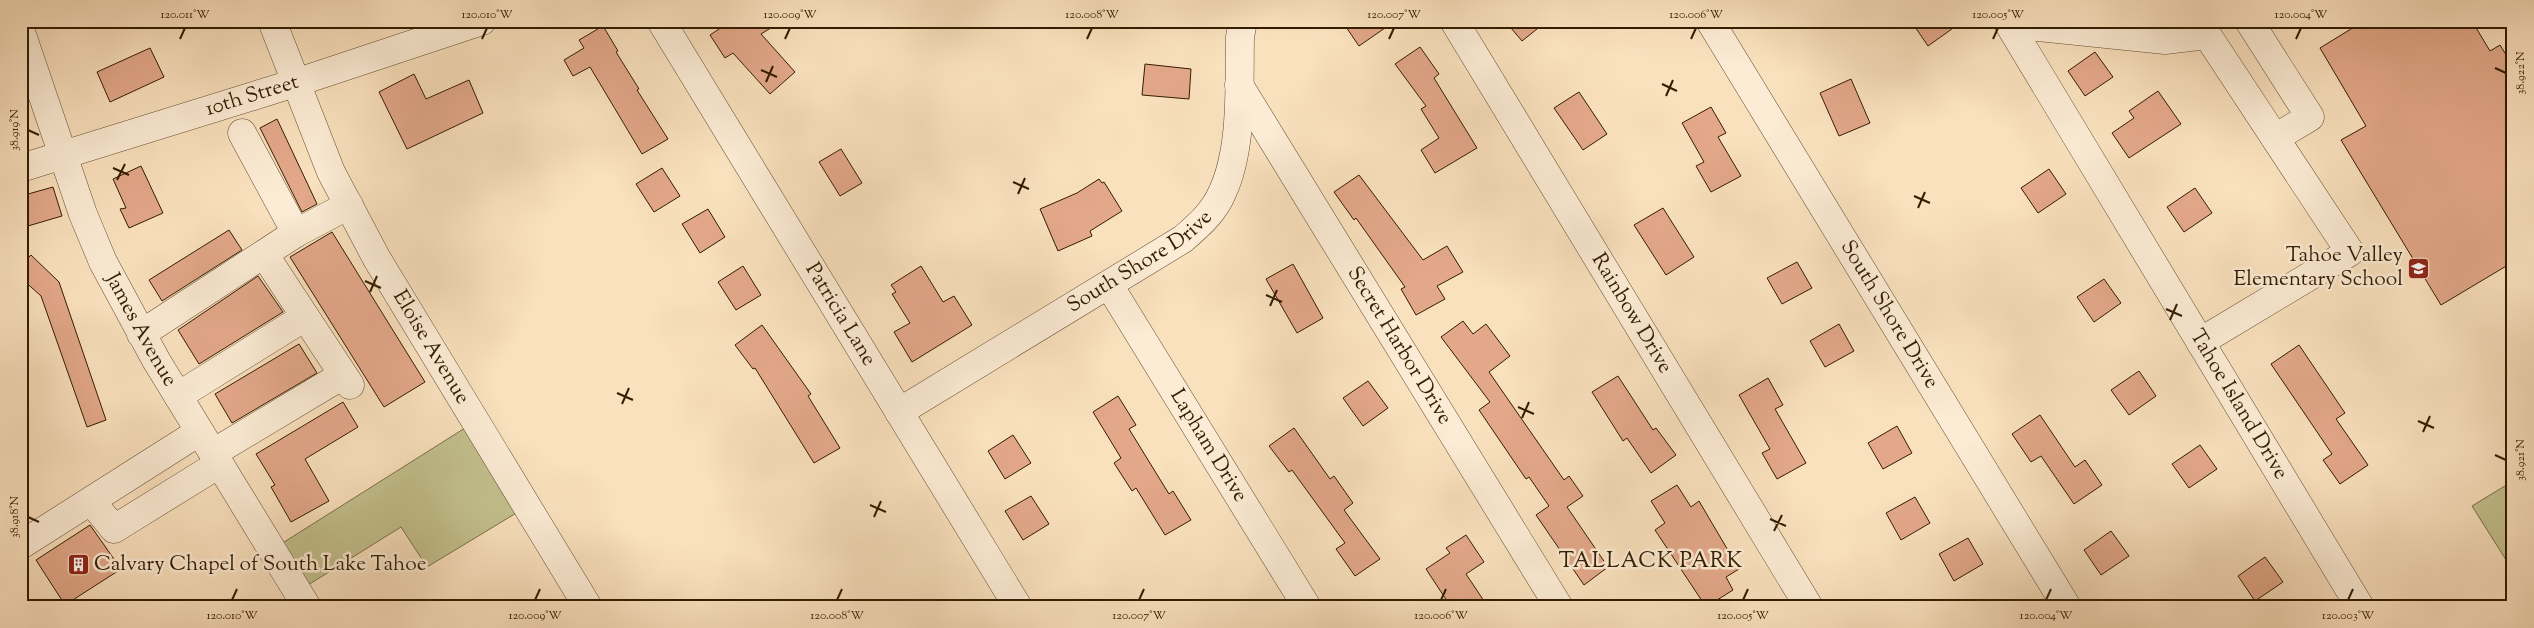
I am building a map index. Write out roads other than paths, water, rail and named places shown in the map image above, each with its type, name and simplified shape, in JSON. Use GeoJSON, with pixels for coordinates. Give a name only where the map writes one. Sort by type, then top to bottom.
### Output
{"type":"FeatureCollection","features":[{"type":"Feature","properties":{"kind":"street","name":"Eloise Avenue"},"geometry":{"type":"LineString","coordinates":[[272,21],[331,172],[377,259],[588,607]]}},
{"type":"Feature","properties":{"kind":"street","name":"10th Street"},"geometry":{"type":"LineString","coordinates":[[21,168],[295,83],[482,21]]}},
{"type":"Feature","properties":{"kind":"street","name":"Patricia Lane"},"geometry":{"type":"LineString","coordinates":[[661,21],[1018,607]]}},
{"type":"Feature","properties":{"kind":"street","name":"South Shore Drive"},"geometry":{"type":"LineString","coordinates":[[899,412],[1183,239],[1207,218],[1222,193],[1230,172],[1236,136],[1240,37],[1243,21]]}},
{"type":"Feature","properties":{"kind":"street","name":"Rainbow Drive"},"geometry":{"type":"LineString","coordinates":[[1454,21],[1809,607]]}},
{"type":"Feature","properties":{"kind":"street","name":"South Shore Drive"},"geometry":{"type":"LineString","coordinates":[[1710,21],[2067,607]]}},
{"type":"Feature","properties":{"kind":"street"},"geometry":{"type":"LineString","coordinates":[[2249,21],[2310,117],[2275,138]]}},
{"type":"Feature","properties":{"kind":"street"},"geometry":{"type":"LineString","coordinates":[[2008,23],[2165,40],[2203,28],[2350,252],[2200,342]]}},
{"type":"Feature","properties":{"kind":"street","name":"Tahoe Island Drive"},"geometry":{"type":"LineString","coordinates":[[2008,23],[2360,607]]}},
{"type":"Feature","properties":{"kind":"street","name":"James Avenue"},"geometry":{"type":"LineString","coordinates":[[21,32],[83,214],[103,262],[141,334],[307,607]]}},
{"type":"Feature","properties":{"kind":"street","name":"Secret Harbor Drive"},"geometry":{"type":"LineString","coordinates":[[1239,85],[1559,607]]}},
{"type":"Feature","properties":{"kind":"street"},"geometry":{"type":"LineString","coordinates":[[242,133],[296,233]]}},
{"type":"Feature","properties":{"kind":"street"},"geometry":{"type":"LineString","coordinates":[[141,334],[296,233],[348,205]]}},
{"type":"Feature","properties":{"kind":"street"},"geometry":{"type":"LineString","coordinates":[[21,545],[91,500],[210,449],[347,380],[264,254]]}},
{"type":"Feature","properties":{"kind":"street","name":"Lapham Drive"},"geometry":{"type":"LineString","coordinates":[[1109,285],[1307,607]]}},
{"type":"Feature","properties":{"kind":"street"},"geometry":{"type":"LineString","coordinates":[[178,396],[305,317]]}},
{"type":"Feature","properties":{"kind":"street"},"geometry":{"type":"LineString","coordinates":[[91,500],[114,529],[210,449]]}},
{"type":"Feature","properties":{"kind":"place","name":"Tahoe Valley Elementary School"},"geometry":{"type":"Point","coordinates":[2419,268]}},
{"type":"Feature","properties":{"kind":"place","name":"Calvary Chapel of South Lake Tahoe"},"geometry":{"type":"Point","coordinates":[78,565]}},
{"type":"Feature","properties":{"kind":"district","name":"TALLACK PARK"},"geometry":{"type":"Point","coordinates":[1651,562]}}]}
